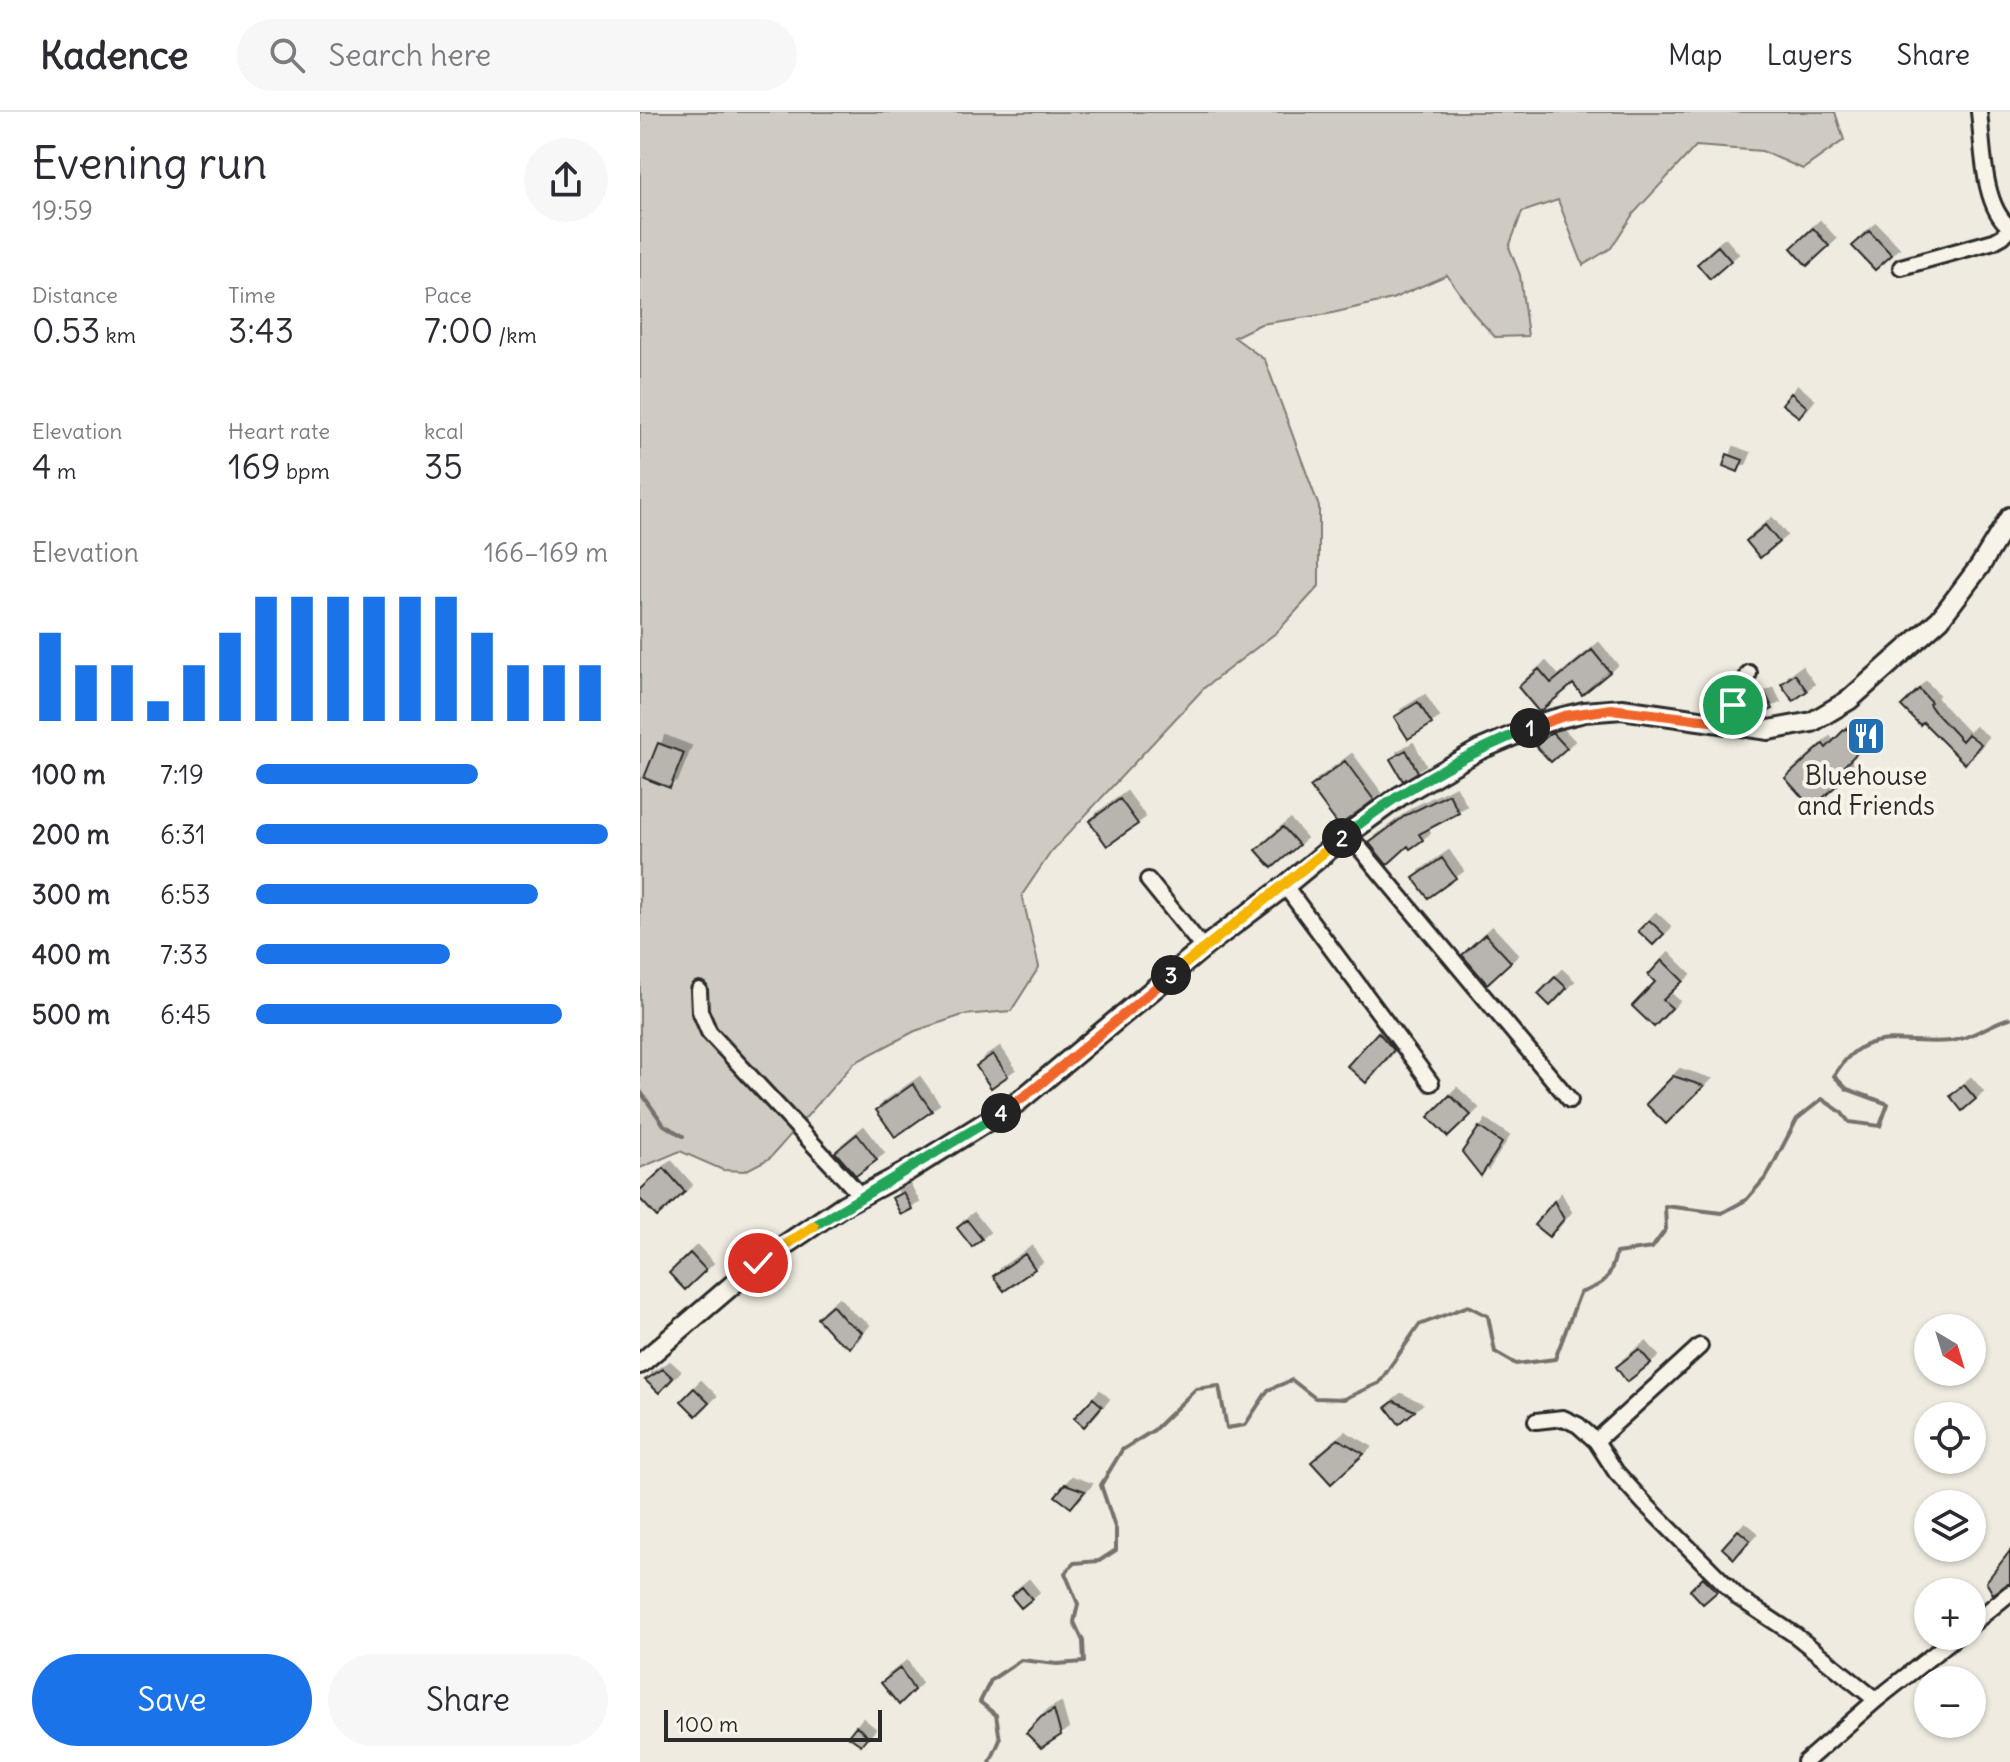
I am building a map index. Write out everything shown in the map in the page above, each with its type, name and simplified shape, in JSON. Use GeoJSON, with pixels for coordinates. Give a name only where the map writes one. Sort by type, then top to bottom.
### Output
{"type":"FeatureCollection","features":[{"type":"Feature","properties":{"kind":"street"},"geometry":{"type":"LineString","coordinates":[[1901,267],[1994,241],[2010,227],[2002,219],[1988,190],[1979,112]]}},
{"type":"Feature","properties":{"kind":"street"},"geometry":{"type":"LineString","coordinates":[[640,1364],[758,1263],[861,1196],[918,1165],[1018,1102],[1203,948],[1400,796],[1479,750],[1564,716],[1611,709],[1769,730],[1798,726],[1827,715],[1920,639],[1950,607],[2010,517]]}},
{"type":"Feature","properties":{"kind":"street"},"geometry":{"type":"LineString","coordinates":[[1727,723],[1749,673]]}},
{"type":"Feature","properties":{"kind":"street"},"geometry":{"type":"LineString","coordinates":[[1348,834],[1570,1100]]}},
{"type":"Feature","properties":{"kind":"street"},"geometry":{"type":"LineString","coordinates":[[1148,880],[1203,948]]}},
{"type":"Feature","properties":{"kind":"street"},"geometry":{"type":"LineString","coordinates":[[1285,886],[1431,1083]]}},
{"type":"Feature","properties":{"kind":"street"},"geometry":{"type":"LineString","coordinates":[[699,990],[700,1011],[709,1032],[861,1196]]}},
{"type":"Feature","properties":{"kind":"street"},"geometry":{"type":"LineString","coordinates":[[1596,1441],[1700,1346]]}},
{"type":"Feature","properties":{"kind":"street"},"geometry":{"type":"LineString","coordinates":[[1536,1421],[1570,1420],[1596,1441],[1616,1472],[1645,1504],[1739,1598],[1795,1635],[1876,1700]]}},
{"type":"Feature","properties":{"kind":"street"},"geometry":{"type":"LineString","coordinates":[[1986,1613],[2010,1593]]}},
{"type":"Feature","properties":{"kind":"street"},"geometry":{"type":"LineString","coordinates":[[1813,1760],[1876,1700],[1939,1650]]}},
{"type":"Feature","properties":{"kind":"shaded area"},"geometry":{"type":"Polygon","coordinates":[[[640,112],[1835,112],[1844,140],[1803,169],[1762,151],[1696,146],[1633,214],[1611,248],[1583,265],[1558,200],[1522,212],[1509,247],[1520,275],[1528,336],[1495,337],[1447,275],[1392,299],[1328,314],[1261,324],[1234,337],[1265,360],[1319,507],[1319,586],[1277,632],[1204,688],[1051,852],[1022,895],[1039,967],[1011,1011],[963,1015],[915,1031],[854,1063],[770,1158],[745,1171],[723,1170],[680,1151],[640,1168],[640,112]]]}},
{"type":"Feature","properties":{"kind":"building"},"geometry":{"type":"Polygon","coordinates":[[[1813,228],[1829,246],[1807,266],[1791,248],[1813,228]]]}},
{"type":"Feature","properties":{"kind":"building"},"geometry":{"type":"Polygon","coordinates":[[[1869,231],[1892,255],[1875,270],[1852,246],[1869,231]]]}},
{"type":"Feature","properties":{"kind":"building"},"geometry":{"type":"Polygon","coordinates":[[[1718,246],[1731,261],[1710,279],[1697,264],[1718,246]]]}},
{"type":"Feature","properties":{"kind":"building"},"geometry":{"type":"Polygon","coordinates":[[[1791,393],[1807,407],[1799,417],[1782,404],[1791,393]]]}},
{"type":"Feature","properties":{"kind":"building"},"geometry":{"type":"Polygon","coordinates":[[[1727,454],[1743,460],[1738,472],[1723,466],[1727,454]]]}},
{"type":"Feature","properties":{"kind":"building"},"geometry":{"type":"Polygon","coordinates":[[[1765,525],[1779,542],[1760,558],[1746,541],[1765,525]]]}},
{"type":"Feature","properties":{"kind":"building"},"geometry":{"type":"Polygon","coordinates":[[[1592,650],[1610,672],[1582,695],[1573,684],[1539,712],[1518,687],[1539,669],[1551,683],[1592,650]]]}},
{"type":"Feature","properties":{"kind":"building"},"geometry":{"type":"Polygon","coordinates":[[[1795,674],[1807,691],[1793,701],[1781,684],[1795,674]]]}},
{"type":"Feature","properties":{"kind":"building"},"geometry":{"type":"Polygon","coordinates":[[[1919,689],[1931,702],[1929,704],[1934,711],[1962,741],[1968,734],[1981,744],[1965,764],[1923,722],[1920,725],[1901,706],[1919,689]]]}},
{"type":"Feature","properties":{"kind":"building"},"geometry":{"type":"Polygon","coordinates":[[[1766,695],[1773,709],[1757,716],[1751,703],[1766,695]]]}},
{"type":"Feature","properties":{"kind":"building"},"geometry":{"type":"Polygon","coordinates":[[[1418,702],[1432,724],[1408,739],[1394,717],[1418,702]]]}},
{"type":"Feature","properties":{"kind":"building"},"geometry":{"type":"Polygon","coordinates":[[[1846,728],[1864,746],[1843,767],[1849,774],[1812,808],[1785,778],[1823,744],[1826,748],[1846,728]]]}},
{"type":"Feature","properties":{"kind":"building"},"geometry":{"type":"Polygon","coordinates":[[[1552,732],[1567,748],[1551,762],[1536,746],[1552,732]]]}},
{"type":"Feature","properties":{"kind":"building"},"geometry":{"type":"Polygon","coordinates":[[[658,743],[684,753],[670,788],[644,778],[658,743]]]}},
{"type":"Feature","properties":{"kind":"building"},"geometry":{"type":"Polygon","coordinates":[[[1406,750],[1418,772],[1403,781],[1390,759],[1406,750]]]}},
{"type":"Feature","properties":{"kind":"building"},"geometry":{"type":"Polygon","coordinates":[[[1345,761],[1374,800],[1339,826],[1310,787],[1345,761]]]}},
{"type":"Feature","properties":{"kind":"building"},"geometry":{"type":"Polygon","coordinates":[[[1449,794],[1459,813],[1419,834],[1423,840],[1410,849],[1408,846],[1387,865],[1369,843],[1406,815],[1449,794]]]}},
{"type":"Feature","properties":{"kind":"building"},"geometry":{"type":"Polygon","coordinates":[[[1120,799],[1138,824],[1107,846],[1089,821],[1120,799]]]}},
{"type":"Feature","properties":{"kind":"building"},"geometry":{"type":"Polygon","coordinates":[[[1283,827],[1299,845],[1272,868],[1256,850],[1283,827]]]}},
{"type":"Feature","properties":{"kind":"building"},"geometry":{"type":"Polygon","coordinates":[[[1442,858],[1456,878],[1428,898],[1413,878],[1442,858]]]}},
{"type":"Feature","properties":{"kind":"building"},"geometry":{"type":"Polygon","coordinates":[[[1649,920],[1664,934],[1653,945],[1638,931],[1649,920]]]}},
{"type":"Feature","properties":{"kind":"building"},"geometry":{"type":"Polygon","coordinates":[[[1485,934],[1511,962],[1487,984],[1462,955],[1485,934]]]}},
{"type":"Feature","properties":{"kind":"building"},"geometry":{"type":"Polygon","coordinates":[[[1662,960],[1683,981],[1663,1000],[1672,1008],[1654,1027],[1632,1006],[1655,982],[1648,975],[1662,960]]]}},
{"type":"Feature","properties":{"kind":"building"},"geometry":{"type":"Polygon","coordinates":[[[1555,977],[1567,988],[1550,1006],[1538,994],[1555,977]]]}},
{"type":"Feature","properties":{"kind":"building"},"geometry":{"type":"Polygon","coordinates":[[[1378,1032],[1394,1050],[1366,1083],[1347,1066],[1378,1032]]]}},
{"type":"Feature","properties":{"kind":"building"},"geometry":{"type":"Polygon","coordinates":[[[993,1054],[1008,1076],[991,1088],[976,1066],[993,1054]]]}},
{"type":"Feature","properties":{"kind":"building"},"geometry":{"type":"Polygon","coordinates":[[[1673,1076],[1704,1086],[1666,1124],[1646,1104],[1673,1076]]]}},
{"type":"Feature","properties":{"kind":"building"},"geometry":{"type":"Polygon","coordinates":[[[913,1084],[932,1111],[895,1137],[876,1110],[913,1084]]]}},
{"type":"Feature","properties":{"kind":"building"},"geometry":{"type":"Polygon","coordinates":[[[1964,1085],[1976,1099],[1962,1111],[1950,1096],[1964,1085]]]}},
{"type":"Feature","properties":{"kind":"building"},"geometry":{"type":"Polygon","coordinates":[[[1450,1095],[1471,1115],[1448,1137],[1428,1117],[1450,1095]]]}},
{"type":"Feature","properties":{"kind":"building"},"geometry":{"type":"Polygon","coordinates":[[[1479,1127],[1502,1143],[1481,1176],[1462,1152],[1479,1127]]]}},
{"type":"Feature","properties":{"kind":"building"},"geometry":{"type":"Polygon","coordinates":[[[857,1134],[877,1160],[856,1176],[835,1152],[857,1134]]]}},
{"type":"Feature","properties":{"kind":"building"},"geometry":{"type":"Polygon","coordinates":[[[664,1168],[685,1192],[657,1217],[640,1199],[640,1190],[664,1168]]]}},
{"type":"Feature","properties":{"kind":"building"},"geometry":{"type":"Polygon","coordinates":[[[903,1192],[912,1209],[901,1215],[892,1198],[903,1192]]]}},
{"type":"Feature","properties":{"kind":"building"},"geometry":{"type":"Polygon","coordinates":[[[1554,1201],[1564,1219],[1549,1237],[1534,1225],[1554,1201]]]}},
{"type":"Feature","properties":{"kind":"building"},"geometry":{"type":"Polygon","coordinates":[[[967,1220],[982,1239],[972,1247],[957,1228],[967,1220]]]}},
{"type":"Feature","properties":{"kind":"building"},"geometry":{"type":"Polygon","coordinates":[[[690,1253],[706,1270],[685,1290],[669,1273],[690,1253]]]}},
{"type":"Feature","properties":{"kind":"building"},"geometry":{"type":"Polygon","coordinates":[[[1025,1254],[1035,1269],[1004,1291],[993,1276],[1025,1254]]]}},
{"type":"Feature","properties":{"kind":"building"},"geometry":{"type":"Polygon","coordinates":[[[832,1305],[845,1320],[862,1332],[850,1348],[834,1337],[817,1318],[832,1305]]]}},
{"type":"Feature","properties":{"kind":"building"},"geometry":{"type":"Polygon","coordinates":[[[1639,1349],[1651,1363],[1627,1382],[1616,1367],[1639,1349]]]}},
{"type":"Feature","properties":{"kind":"building"},"geometry":{"type":"Polygon","coordinates":[[[663,1369],[673,1378],[659,1393],[645,1380],[663,1369]]]}},
{"type":"Feature","properties":{"kind":"building"},"geometry":{"type":"Polygon","coordinates":[[[694,1388],[709,1403],[696,1416],[681,1401],[694,1388]]]}},
{"type":"Feature","properties":{"kind":"building"},"geometry":{"type":"Polygon","coordinates":[[[1093,1398],[1102,1406],[1084,1427],[1074,1418],[1093,1398]]]}},
{"type":"Feature","properties":{"kind":"building"},"geometry":{"type":"Polygon","coordinates":[[[1394,1401],[1415,1411],[1399,1424],[1386,1407],[1394,1401]]]}},
{"type":"Feature","properties":{"kind":"building"},"geometry":{"type":"Polygon","coordinates":[[[1338,1439],[1364,1454],[1331,1484],[1311,1462],[1338,1439]]]}},
{"type":"Feature","properties":{"kind":"building"},"geometry":{"type":"Polygon","coordinates":[[[1065,1484],[1085,1491],[1071,1508],[1055,1496],[1065,1484]]]}},
{"type":"Feature","properties":{"kind":"building"},"geometry":{"type":"Polygon","coordinates":[[[1738,1530],[1750,1540],[1734,1559],[1722,1548],[1738,1530]]]}},
{"type":"Feature","properties":{"kind":"building"},"geometry":{"type":"Polygon","coordinates":[[[2010,1551],[2010,1583],[1993,1594],[1986,1582],[2010,1551]]]}},
{"type":"Feature","properties":{"kind":"building"},"geometry":{"type":"Polygon","coordinates":[[[1703,1577],[1717,1592],[1703,1604],[1690,1590],[1703,1577]]]}},
{"type":"Feature","properties":{"kind":"building"},"geometry":{"type":"Polygon","coordinates":[[[1022,1587],[1032,1599],[1021,1608],[1011,1596],[1022,1587]]]}},
{"type":"Feature","properties":{"kind":"building"},"geometry":{"type":"Polygon","coordinates":[[[900,1668],[914,1690],[899,1705],[881,1683],[900,1668]]]}},
{"type":"Feature","properties":{"kind":"building"},"geometry":{"type":"Polygon","coordinates":[[[1054,1710],[1061,1735],[1041,1748],[1026,1733],[1041,1717],[1054,1710]]]}},
{"type":"Feature","properties":{"kind":"building"},"geometry":{"type":"Polygon","coordinates":[[[856,1726],[868,1736],[861,1745],[848,1736],[856,1726]]]}},
{"type":"Feature","properties":{"kind":"waterway"},"geometry":{"type":"LineString","coordinates":[[990,1762],[1000,1740],[996,1715],[980,1702],[991,1680],[1021,1660],[1057,1664],[1084,1662],[1083,1641],[1074,1622],[1078,1604],[1065,1573],[1074,1563],[1099,1561],[1116,1550],[1116,1530],[1101,1485],[1122,1450],[1154,1430],[1196,1389],[1219,1386],[1227,1428],[1245,1425],[1268,1390],[1292,1380],[1315,1398],[1344,1399],[1379,1383],[1419,1325],[1468,1306],[1488,1316],[1495,1352],[1516,1364],[1555,1359],[1580,1293],[1605,1280],[1616,1253],[1652,1248],[1666,1229],[1665,1206],[1722,1213],[1746,1200],[1767,1176],[1797,1119],[1822,1099],[1841,1112],[1849,1122],[1880,1126],[1888,1104],[1847,1089],[1834,1076],[1858,1049],[1885,1040],[1958,1040],[2010,1018]]}},
{"type":"Feature","properties":{"kind":"waterway"},"geometry":{"type":"LineString","coordinates":[[640,1091],[664,1125],[683,1136]]}},
{"type":"Feature","properties":{"kind":"place","name":"Bluehouse and Friends"},"geometry":{"type":"Point","coordinates":[1866,736]}},
{"type":"Feature","properties":{"kind":"route"},"geometry":{"type":"LineString","coordinates":[[758,1263],[844,1205],[906,1172],[1018,1102],[1203,948],[1348,834],[1400,796],[1437,774],[1479,750],[1564,716],[1599,709],[1622,709],[1727,723],[1733,705]]}}]}
